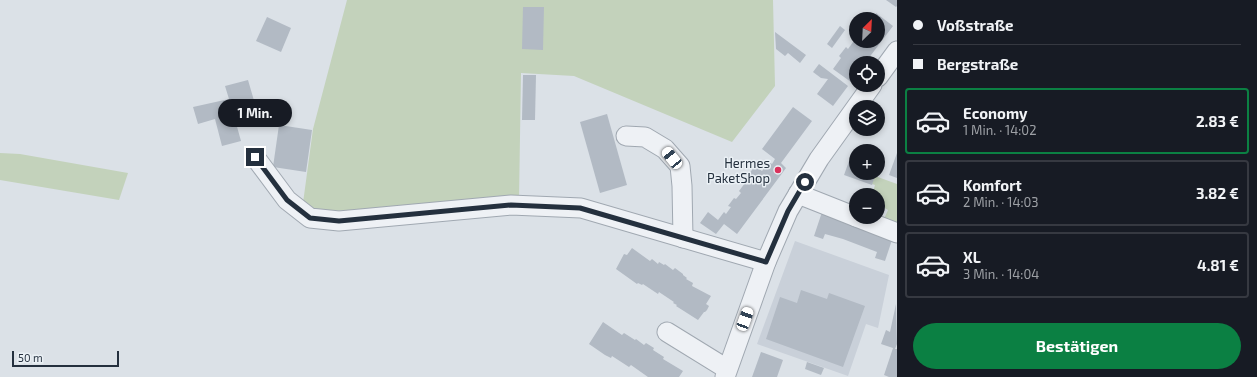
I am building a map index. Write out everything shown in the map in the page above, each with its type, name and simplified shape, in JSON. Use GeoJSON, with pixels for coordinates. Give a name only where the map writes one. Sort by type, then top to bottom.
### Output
{"type":"FeatureCollection","features":[{"type":"Feature","properties":{"kind":"street"},"geometry":{"type":"LineString","coordinates":[[885,68],[897,52]]}},
{"type":"Feature","properties":{"kind":"street"},"geometry":{"type":"LineString","coordinates":[[667,332],[726,373],[766,262],[788,211],[819,159],[867,92]]}},
{"type":"Feature","properties":{"kind":"street"},"geometry":{"type":"LineString","coordinates":[[626,136],[645,137],[665,149],[680,166],[683,238]]}},
{"type":"Feature","properties":{"kind":"street"},"geometry":{"type":"LineString","coordinates":[[255,157],[287,200],[310,218],[339,221],[511,205],[580,208],[766,262]]}},
{"type":"Feature","properties":{"kind":"street"},"geometry":{"type":"LineString","coordinates":[[798,194],[849,214]]}},
{"type":"Feature","properties":{"kind":"street"},"geometry":{"type":"LineString","coordinates":[[875,224],[897,232]]}},
{"type":"Feature","properties":{"kind":"shaded area"},"geometry":{"type":"Polygon","coordinates":[[[795,241],[889,275],[878,328],[866,324],[848,376],[757,344],[795,241]]]}},
{"type":"Feature","properties":{"kind":"green space"},"geometry":{"type":"Polygon","coordinates":[[[347,0],[773,0],[775,86],[732,142],[574,76],[521,73],[519,200],[317,212],[303,203],[313,129],[347,0]]]}},
{"type":"Feature","properties":{"kind":"green space"},"geometry":{"type":"Polygon","coordinates":[[[0,153],[20,154],[128,173],[119,200],[0,180],[0,153]]]}},
{"type":"Feature","properties":{"kind":"green space"},"geometry":{"type":"Polygon","coordinates":[[[874,180],[885,180],[897,184],[897,229],[884,224],[885,216],[888,210],[885,208],[885,188],[874,188],[875,185],[872,184],[874,180]]]}},
{"type":"Feature","properties":{"kind":"building"},"geometry":{"type":"Polygon","coordinates":[[[886,0],[897,0],[897,6],[896,7],[886,0]]]}},
{"type":"Feature","properties":{"kind":"building"},"geometry":{"type":"Polygon","coordinates":[[[523,7],[544,7],[543,50],[522,49],[523,7]]]}},
{"type":"Feature","properties":{"kind":"building"},"geometry":{"type":"Polygon","coordinates":[[[267,17],[291,28],[281,52],[256,41],[267,17]]]}},
{"type":"Feature","properties":{"kind":"building"},"geometry":{"type":"Polygon","coordinates":[[[885,20],[893,26],[885,37],[885,20]]]}},
{"type":"Feature","properties":{"kind":"building"},"geometry":{"type":"Polygon","coordinates":[[[840,26],[845,30],[832,48],[827,44],[840,26]]]}},
{"type":"Feature","properties":{"kind":"building"},"geometry":{"type":"Polygon","coordinates":[[[775,32],[806,55],[800,63],[788,53],[785,56],[776,49],[775,32]]]}},
{"type":"Feature","properties":{"kind":"building"},"geometry":{"type":"Polygon","coordinates":[[[846,47],[848,49],[849,48],[876,48],[870,56],[849,56],[849,81],[833,69],[841,58],[839,56],[846,47]]]}},
{"type":"Feature","properties":{"kind":"building"},"geometry":{"type":"Polygon","coordinates":[[[819,64],[848,86],[833,106],[817,94],[828,79],[821,78],[813,72],[819,64]]]}},
{"type":"Feature","properties":{"kind":"building"},"geometry":{"type":"Polygon","coordinates":[[[523,75],[536,75],[535,120],[522,120],[523,75]]]}},
{"type":"Feature","properties":{"kind":"building"},"geometry":{"type":"Polygon","coordinates":[[[248,80],[257,111],[234,116],[241,141],[222,146],[215,119],[198,124],[193,107],[229,99],[225,86],[248,80]]]}},
{"type":"Feature","properties":{"kind":"building"},"geometry":{"type":"Polygon","coordinates":[[[793,107],[812,121],[781,163],[786,168],[737,234],[724,224],[716,234],[700,223],[708,212],[718,220],[724,212],[726,214],[731,207],[728,206],[734,198],[736,199],[741,193],[739,191],[745,183],[747,185],[752,178],[748,175],[755,166],[762,171],[769,162],[772,164],[775,159],[762,149],[793,107]]]}},
{"type":"Feature","properties":{"kind":"building"},"geometry":{"type":"Polygon","coordinates":[[[607,114],[627,185],[600,193],[580,122],[607,114]]]}},
{"type":"Feature","properties":{"kind":"building"},"geometry":{"type":"Polygon","coordinates":[[[279,125],[312,130],[306,172],[273,167],[279,125]]]}},
{"type":"Feature","properties":{"kind":"building"},"geometry":{"type":"Polygon","coordinates":[[[897,153],[897,178],[889,175],[897,153]]]}},
{"type":"Feature","properties":{"kind":"building"},"geometry":{"type":"Polygon","coordinates":[[[849,161],[849,177],[844,175],[849,161]]]}},
{"type":"Feature","properties":{"kind":"building"},"geometry":{"type":"Polygon","coordinates":[[[858,180],[874,180],[872,185],[858,180]]]}},
{"type":"Feature","properties":{"kind":"building"},"geometry":{"type":"Polygon","coordinates":[[[823,209],[849,218],[849,224],[866,224],[894,234],[885,261],[875,258],[877,252],[843,239],[825,234],[823,239],[814,236],[823,209]]]}},
{"type":"Feature","properties":{"kind":"building"},"geometry":{"type":"Polygon","coordinates":[[[632,248],[650,261],[652,259],[658,264],[659,262],[664,265],[665,264],[673,270],[675,268],[687,278],[686,279],[693,283],[692,286],[711,296],[706,304],[709,306],[707,310],[698,320],[676,306],[677,305],[673,303],[674,302],[659,292],[658,294],[643,284],[637,284],[616,269],[624,254],[627,255],[632,248]]]}},
{"type":"Feature","properties":{"kind":"building"},"geometry":{"type":"Polygon","coordinates":[[[801,290],[827,299],[829,293],[865,306],[843,367],[766,339],[780,297],[797,303],[801,290]]]}},
{"type":"Feature","properties":{"kind":"building"},"geometry":{"type":"Polygon","coordinates":[[[896,304],[897,344],[895,349],[897,349],[897,377],[889,377],[884,375],[893,348],[881,344],[886,330],[890,332],[896,304]]]}},
{"type":"Feature","properties":{"kind":"building"},"geometry":{"type":"Polygon","coordinates":[[[603,322],[622,335],[624,333],[644,345],[646,343],[654,348],[653,350],[664,357],[663,359],[683,371],[679,377],[648,377],[631,365],[629,367],[612,356],[611,358],[605,355],[589,344],[603,322]]]}},
{"type":"Feature","properties":{"kind":"building"},"geometry":{"type":"Polygon","coordinates":[[[761,352],[783,360],[777,377],[752,377],[761,352]]]}},
{"type":"Feature","properties":{"kind":"building"},"geometry":{"type":"Polygon","coordinates":[[[807,362],[824,368],[821,375],[805,369],[807,362]]]}},
{"type":"Feature","properties":{"kind":"place","name":"Hermes PaketShop"},"geometry":{"type":"Point","coordinates":[778,170]}},
{"type":"Feature","properties":{"kind":"route"},"geometry":{"type":"LineString","coordinates":[[255,157],[287,200],[310,218],[339,221],[511,205],[580,208],[766,262],[788,211],[805,182]]}}]}
